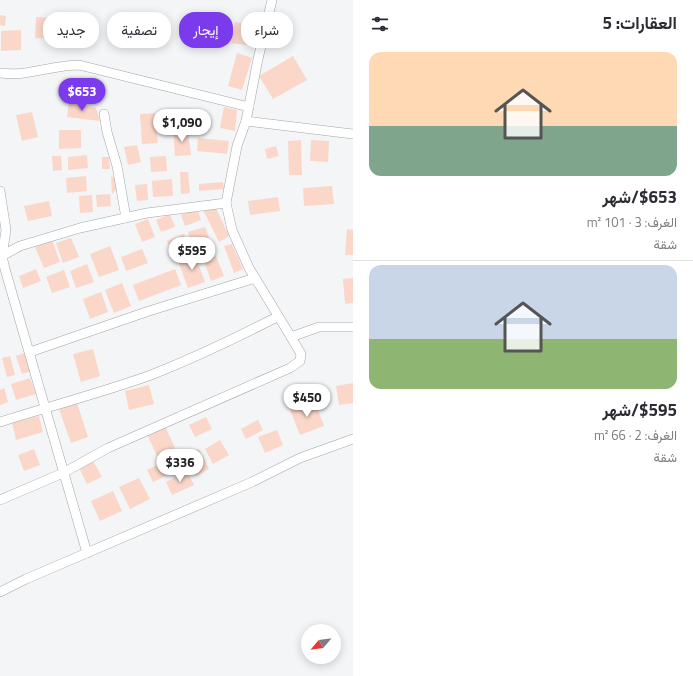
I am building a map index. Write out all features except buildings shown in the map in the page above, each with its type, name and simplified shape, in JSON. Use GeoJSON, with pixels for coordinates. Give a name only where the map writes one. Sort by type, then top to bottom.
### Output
{"type":"FeatureCollection","features":[{"type":"Feature","properties":{"kind":"street"},"geometry":{"type":"LineString","coordinates":[[0,500],[63,472],[108,448],[290,368],[300,360],[301,354],[254,278],[232,230],[226,203],[237,146],[246,121],[258,59],[272,0]]}},
{"type":"Feature","properties":{"kind":"street"},"geometry":{"type":"LineString","coordinates":[[0,73],[20,74],[66,65],[79,65],[249,107]]}},
{"type":"Feature","properties":{"kind":"street"},"geometry":{"type":"LineString","coordinates":[[104,114],[107,132],[117,166],[126,218]]}},
{"type":"Feature","properties":{"kind":"street"},"geometry":{"type":"LineString","coordinates":[[246,121],[353,134]]}},
{"type":"Feature","properties":{"kind":"street"},"geometry":{"type":"LineString","coordinates":[[0,191],[6,230],[1,257],[30,352],[87,553]]}},
{"type":"Feature","properties":{"kind":"street"},"geometry":{"type":"LineString","coordinates":[[1,257],[20,246],[80,228],[147,213],[226,203]]}},
{"type":"Feature","properties":{"kind":"street"},"geometry":{"type":"LineString","coordinates":[[30,352],[148,310],[254,278]]}},
{"type":"Feature","properties":{"kind":"street"},"geometry":{"type":"LineString","coordinates":[[0,422],[129,382],[198,356],[278,317]]}},
{"type":"Feature","properties":{"kind":"street"},"geometry":{"type":"LineString","coordinates":[[291,337],[319,327],[353,327]]}},
{"type":"Feature","properties":{"kind":"street"},"geometry":{"type":"LineString","coordinates":[[0,592],[26,579],[252,482],[300,458],[353,439]]}}]}
